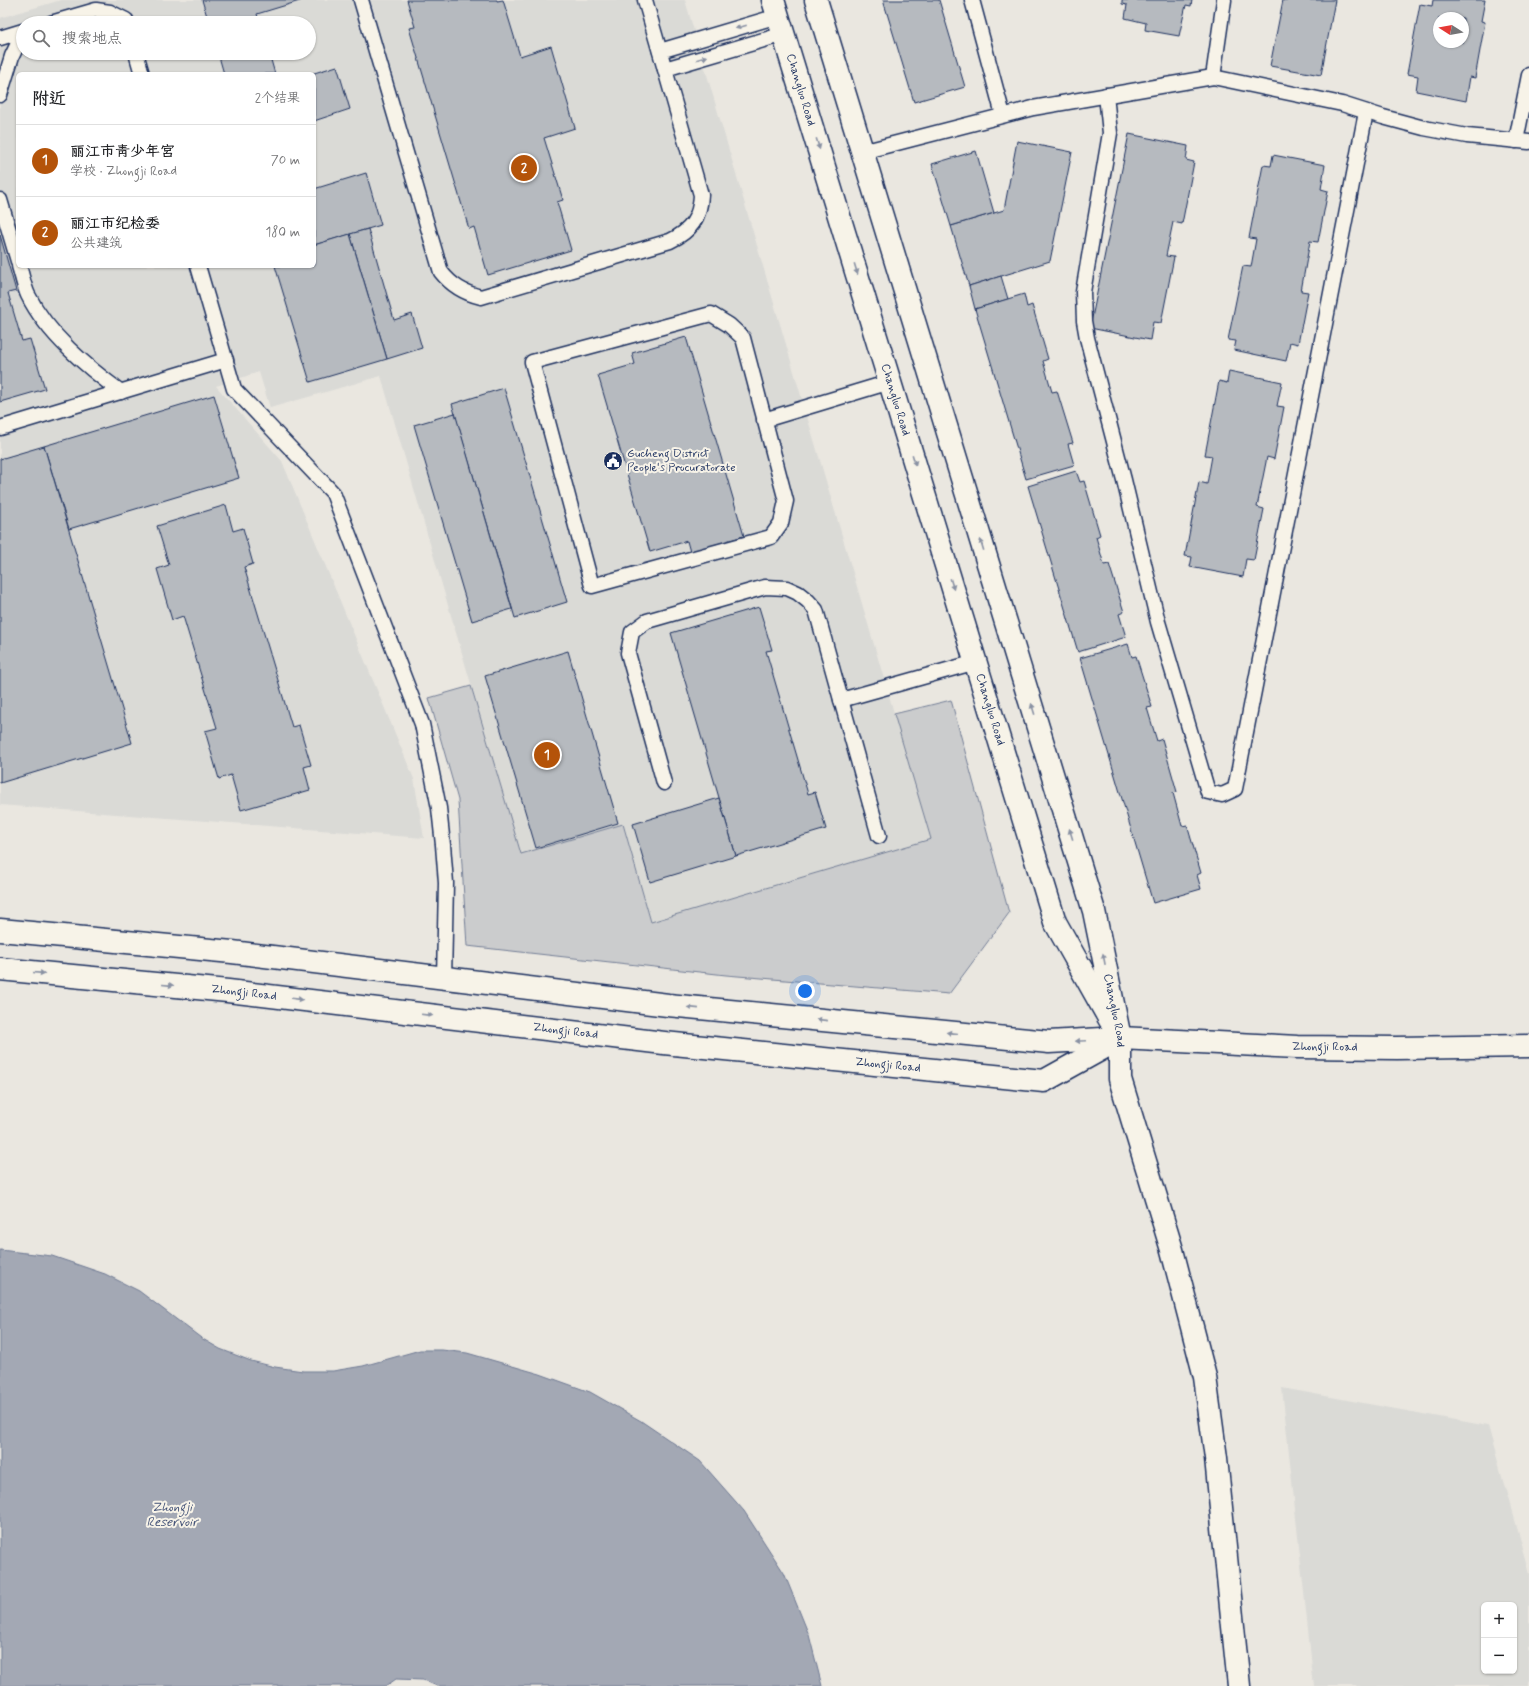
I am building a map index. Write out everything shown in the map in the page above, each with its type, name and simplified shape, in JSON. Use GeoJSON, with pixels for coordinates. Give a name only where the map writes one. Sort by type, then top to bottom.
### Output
{"type":"FeatureCollection","features":[{"type":"Feature","properties":{"kind":"street","name":"Changluo Road"},"geometry":{"type":"LineString","coordinates":[[816,0],[1094,910],[1120,1038]]}},
{"type":"Feature","properties":{"kind":"street","name":"Changluo Road"},"geometry":{"type":"LineString","coordinates":[[778,17],[1055,922],[1120,1038]]}},
{"type":"Feature","properties":{"kind":"street","name":"Zhongji Road"},"geometry":{"type":"LineString","coordinates":[[0,930],[232,952],[668,1005],[1041,1042],[1120,1038],[1297,1047],[1397,1048],[1529,1046]]}},
{"type":"Feature","properties":{"kind":"street","name":"Zhongji Road"},"geometry":{"type":"LineString","coordinates":[[0,969],[228,991],[664,1043],[1044,1081],[1120,1038]]}},
{"type":"Feature","properties":{"kind":"street"},"geometry":{"type":"LineString","coordinates":[[1120,1038],[1120,1079],[1172,1250],[1205,1377],[1216,1458],[1239,1686]]}},
{"type":"Feature","properties":{"kind":"lane"},"geometry":{"type":"LineString","coordinates":[[361,0],[441,272],[456,288],[468,294],[481,297],[670,241],[681,236],[690,228],[697,217],[701,206],[701,194],[645,0]]}},
{"type":"Feature","properties":{"kind":"lane"},"geometry":{"type":"LineString","coordinates":[[972,0],[1003,115]]}},
{"type":"Feature","properties":{"kind":"lane"},"geometry":{"type":"LineString","coordinates":[[1212,77],[1224,0]]}},
{"type":"Feature","properties":{"kind":"lane"},"geometry":{"type":"LineString","coordinates":[[75,16],[96,10],[110,12],[118,16]]}},
{"type":"Feature","properties":{"kind":"lane"},"geometry":{"type":"LineString","coordinates":[[665,69],[778,17]]}},
{"type":"Feature","properties":{"kind":"lane"},"geometry":{"type":"LineString","coordinates":[[660,51],[778,17]]}},
{"type":"Feature","properties":{"kind":"lane"},"geometry":{"type":"LineString","coordinates":[[0,38],[16,34]]}},
{"type":"Feature","properties":{"kind":"lane"},"geometry":{"type":"LineString","coordinates":[[0,95],[16,47]]}},
{"type":"Feature","properties":{"kind":"lane"},"geometry":{"type":"LineString","coordinates":[[138,60],[141,72]]}},
{"type":"Feature","properties":{"kind":"lane"},"geometry":{"type":"LineString","coordinates":[[862,152],[1033,108],[1212,77],[1342,104],[1424,128],[1467,136],[1523,141],[1529,75]]}},
{"type":"Feature","properties":{"kind":"lane"},"geometry":{"type":"LineString","coordinates":[[1106,95],[1110,133],[1083,292],[1084,321],[1158,622],[1208,792],[1222,795],[1235,789],[1366,112]]}},
{"type":"Feature","properties":{"kind":"lane"},"geometry":{"type":"LineString","coordinates":[[0,200],[16,254]]}},
{"type":"Feature","properties":{"kind":"lane"},"geometry":{"type":"LineString","coordinates":[[20,268],[28,295],[44,319],[62,341],[100,377],[121,392]]}},
{"type":"Feature","properties":{"kind":"lane"},"geometry":{"type":"LineString","coordinates":[[199,268],[234,389],[333,493],[422,724],[437,794],[443,845],[446,883],[444,978]]}},
{"type":"Feature","properties":{"kind":"lane"},"geometry":{"type":"LineString","coordinates":[[711,314],[729,325],[743,338],[764,420],[786,501],[780,523],[771,538],[592,586],[532,362],[711,314]]}},
{"type":"Feature","properties":{"kind":"lane"},"geometry":{"type":"LineString","coordinates":[[0,428],[226,360]]}},
{"type":"Feature","properties":{"kind":"lane"},"geometry":{"type":"LineString","coordinates":[[764,420],[890,382]]}},
{"type":"Feature","properties":{"kind":"lane"},"geometry":{"type":"LineString","coordinates":[[664,783],[628,653],[632,632],[647,621],[765,587],[787,588],[798,593],[816,610],[879,836]]}},
{"type":"Feature","properties":{"kind":"lane"},"geometry":{"type":"LineString","coordinates":[[841,700],[976,662]]}},
{"type":"Feature","properties":{"kind":"shaded area"},"geometry":{"type":"Polygon","coordinates":[[[61,0],[685,0],[931,839],[651,922],[623,824],[521,855],[381,376],[270,408],[259,372],[216,386],[282,461],[414,779],[424,838],[0,805],[0,18],[61,0]]]}},
{"type":"Feature","properties":{"kind":"shaded area"},"geometry":{"type":"Polygon","coordinates":[[[471,686],[521,854],[623,824],[651,922],[931,839],[894,714],[951,700],[1009,913],[949,994],[726,975],[467,946],[458,800],[429,698],[471,686]]]}},
{"type":"Feature","properties":{"kind":"shaded area"},"geometry":{"type":"Polygon","coordinates":[[[1282,1388],[1488,1426],[1529,1573],[1529,1686],[1314,1686],[1282,1388]]]}},
{"type":"Feature","properties":{"kind":"water","name":"Zhongji Reservoir"},"geometry":{"type":"Polygon","coordinates":[[[0,1250],[52,1256],[105,1274],[139,1291],[201,1338],[220,1349],[251,1361],[275,1367],[303,1371],[333,1371],[363,1366],[420,1350],[442,1350],[467,1353],[540,1374],[590,1392],[641,1421],[700,1461],[744,1511],[784,1573],[809,1635],[822,1686],[437,1686],[423,1680],[396,1679],[386,1686],[0,1686],[0,1250]]]}},
{"type":"Feature","properties":{"kind":"building"},"geometry":{"type":"Polygon","coordinates":[[[202,0],[303,0],[257,14],[258,16],[207,16],[202,0]]]}},
{"type":"Feature","properties":{"kind":"building"},"geometry":{"type":"Polygon","coordinates":[[[407,0],[503,0],[520,56],[551,46],[575,128],[544,138],[563,200],[557,202],[571,250],[488,275],[474,227],[469,229],[409,28],[415,27],[407,0]]]}},
{"type":"Feature","properties":{"kind":"building"},"geometry":{"type":"Polygon","coordinates":[[[883,0],[939,0],[965,87],[914,102],[883,0]]]}},
{"type":"Feature","properties":{"kind":"building"},"geometry":{"type":"Polygon","coordinates":[[[1122,0],[1192,0],[1191,6],[1186,5],[1179,36],[1145,30],[1146,23],[1125,18],[1127,5],[1122,4],[1122,0]]]}},
{"type":"Feature","properties":{"kind":"building"},"geometry":{"type":"Polygon","coordinates":[[[1283,0],[1335,0],[1321,75],[1270,66],[1283,0]]]}},
{"type":"Feature","properties":{"kind":"building"},"geometry":{"type":"Polygon","coordinates":[[[1433,0],[1485,0],[1481,21],[1485,22],[1475,78],[1470,77],[1466,101],[1416,91],[1418,76],[1407,74],[1420,4],[1432,6],[1433,0]]]}},
{"type":"Feature","properties":{"kind":"building"},"geometry":{"type":"Polygon","coordinates":[[[220,60],[271,60],[274,72],[223,72],[220,60]]]}},
{"type":"Feature","properties":{"kind":"building"},"geometry":{"type":"Polygon","coordinates":[[[337,66],[350,109],[316,120],[316,72],[337,66]]]}},
{"type":"Feature","properties":{"kind":"building"},"geometry":{"type":"Polygon","coordinates":[[[1129,134],[1188,146],[1186,160],[1194,162],[1182,224],[1173,222],[1166,256],[1174,257],[1161,323],[1153,322],[1150,340],[1090,328],[1129,134]]]}},
{"type":"Feature","properties":{"kind":"building"},"geometry":{"type":"Polygon","coordinates":[[[1017,141],[1072,152],[1050,261],[969,286],[951,226],[1004,210],[1017,141]]]}},
{"type":"Feature","properties":{"kind":"building"},"geometry":{"type":"Polygon","coordinates":[[[976,151],[994,213],[951,226],[932,164],[976,151]]]}},
{"type":"Feature","properties":{"kind":"building"},"geometry":{"type":"Polygon","coordinates":[[[1273,155],[1325,165],[1321,189],[1328,191],[1318,242],[1310,241],[1301,291],[1308,292],[1298,344],[1290,342],[1286,361],[1234,350],[1236,341],[1228,340],[1243,266],[1251,267],[1256,239],[1249,238],[1263,165],[1271,166],[1273,155]]]}},
{"type":"Feature","properties":{"kind":"building"},"geometry":{"type":"Polygon","coordinates":[[[366,173],[381,225],[316,244],[316,188],[366,173]]]}},
{"type":"Feature","properties":{"kind":"building"},"geometry":{"type":"Polygon","coordinates":[[[368,229],[394,320],[412,314],[422,348],[387,359],[350,234],[368,229]]]}},
{"type":"Feature","properties":{"kind":"building"},"geometry":{"type":"Polygon","coordinates":[[[350,234],[387,359],[310,382],[276,268],[316,268],[316,244],[350,234]]]}},
{"type":"Feature","properties":{"kind":"building"},"geometry":{"type":"Polygon","coordinates":[[[0,235],[16,291],[8,293],[22,341],[30,339],[45,389],[0,402],[0,235]]]}},
{"type":"Feature","properties":{"kind":"building"},"geometry":{"type":"Polygon","coordinates":[[[1001,276],[1008,299],[975,309],[969,286],[1001,276]]]}},
{"type":"Feature","properties":{"kind":"building"},"geometry":{"type":"Polygon","coordinates":[[[1024,294],[1027,307],[1032,305],[1048,359],[1043,361],[1052,392],[1057,391],[1073,443],[1068,444],[1074,465],[1026,479],[975,309],[1024,294]]]}},
{"type":"Feature","properties":{"kind":"building"},"geometry":{"type":"Polygon","coordinates":[[[686,337],[744,536],[690,552],[687,541],[650,552],[598,375],[635,364],[632,353],[686,337]]]}},
{"type":"Feature","properties":{"kind":"building"},"geometry":{"type":"Polygon","coordinates":[[[1229,371],[1282,382],[1277,406],[1284,407],[1274,459],[1267,457],[1257,507],[1264,509],[1254,560],[1246,559],[1243,577],[1190,567],[1192,557],[1185,556],[1199,482],[1207,484],[1212,456],[1205,455],[1219,381],[1227,383],[1229,371]]]}},
{"type":"Feature","properties":{"kind":"building"},"geometry":{"type":"Polygon","coordinates":[[[504,388],[567,602],[515,618],[452,404],[504,388]]]}},
{"type":"Feature","properties":{"kind":"building"},"geometry":{"type":"Polygon","coordinates":[[[214,395],[239,478],[69,529],[44,446],[214,395]]]}},
{"type":"Feature","properties":{"kind":"building"},"geometry":{"type":"Polygon","coordinates":[[[455,413],[512,609],[472,621],[414,425],[455,413]]]}},
{"type":"Feature","properties":{"kind":"building"},"geometry":{"type":"Polygon","coordinates":[[[44,446],[132,743],[0,783],[0,459],[44,446]]]}},
{"type":"Feature","properties":{"kind":"building"},"geometry":{"type":"Polygon","coordinates":[[[1076,471],[1080,482],[1084,481],[1100,535],[1096,537],[1104,565],[1109,564],[1124,612],[1119,614],[1126,637],[1078,652],[1028,486],[1076,471]]]}},
{"type":"Feature","properties":{"kind":"building"},"geometry":{"type":"Polygon","coordinates":[[[226,505],[233,531],[243,528],[253,564],[244,567],[292,727],[299,725],[311,765],[304,767],[310,790],[241,810],[231,775],[219,779],[205,731],[217,728],[183,616],[172,620],[157,569],[169,565],[157,526],[226,505]]]}},
{"type":"Feature","properties":{"kind":"building"},"geometry":{"type":"Polygon","coordinates":[[[759,607],[772,650],[766,651],[808,794],[815,792],[826,829],[736,856],[671,633],[759,607]]]}},
{"type":"Feature","properties":{"kind":"building"},"geometry":{"type":"Polygon","coordinates":[[[1128,644],[1132,657],[1136,656],[1152,707],[1147,708],[1157,741],[1162,739],[1177,792],[1173,793],[1182,826],[1187,825],[1201,873],[1197,875],[1201,889],[1153,903],[1080,658],[1128,644]]]}},
{"type":"Feature","properties":{"kind":"building"},"geometry":{"type":"Polygon","coordinates":[[[568,651],[618,823],[536,848],[485,676],[568,651]]]}},
{"type":"Feature","properties":{"kind":"building"},"geometry":{"type":"Polygon","coordinates":[[[719,798],[736,856],[650,882],[633,824],[719,798]]]}},
{"type":"Feature","properties":{"kind":"place","name":"丽江市纪检委"},"geometry":{"type":"Point","coordinates":[524,168]}},
{"type":"Feature","properties":{"kind":"place","name":"Gucheng District People's Procuratorate"},"geometry":{"type":"Point","coordinates":[613,461]}},
{"type":"Feature","properties":{"kind":"place","name":"丽江市青少年宫"},"geometry":{"type":"Point","coordinates":[547,755]}}]}
